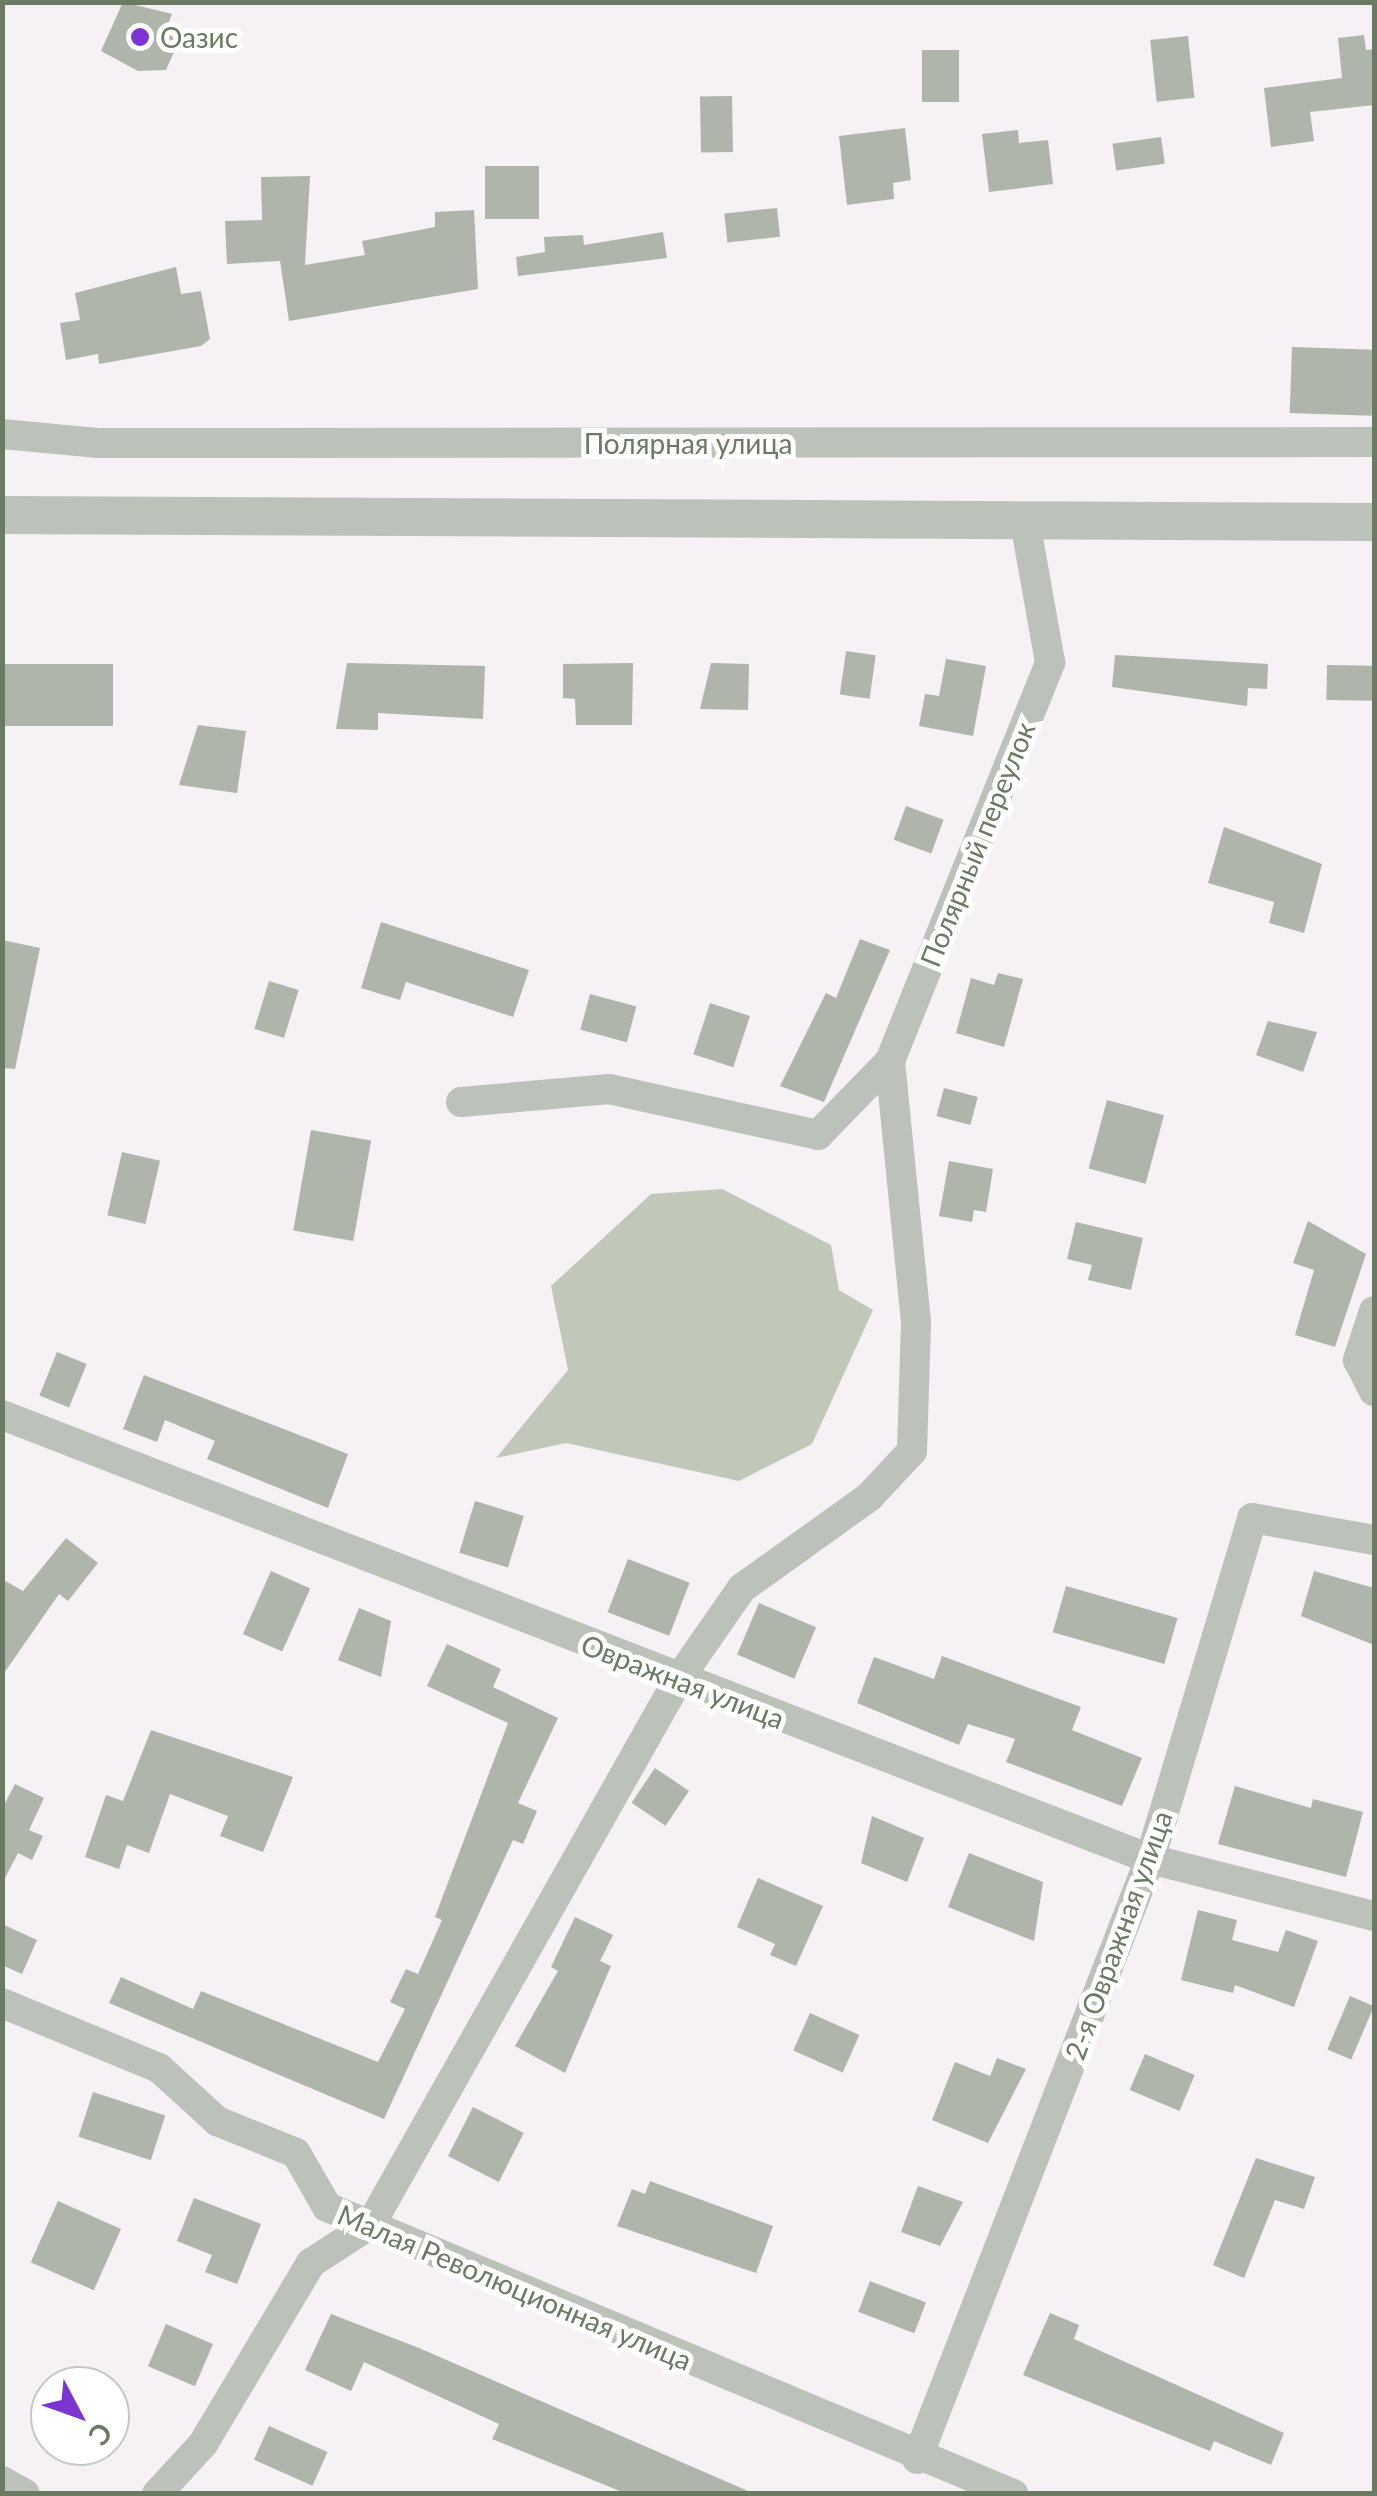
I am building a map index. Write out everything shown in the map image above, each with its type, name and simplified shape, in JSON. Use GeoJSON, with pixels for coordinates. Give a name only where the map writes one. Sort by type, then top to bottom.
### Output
{"type":"FeatureCollection","features":[{"type":"Feature","properties":{"kind":"street","name":"Полярная улица"},"geometry":{"type":"LineString","coordinates":[[2,434],[97,444],[1374,442]]}},
{"type":"Feature","properties":{"kind":"street"},"geometry":{"type":"LineString","coordinates":[[2,516],[1374,522]]}},
{"type":"Feature","properties":{"kind":"street","name":"Полярный переулок"},"geometry":{"type":"LineString","coordinates":[[461,1102],[609,1090],[818,1135],[890,1062],[1050,662],[1025,522]]}},
{"type":"Feature","properties":{"kind":"street"},"geometry":{"type":"LineString","coordinates":[[157,2494],[203,2444],[311,2263],[371,2224],[678,1680],[742,1588],[870,1497],[912,1451],[916,1322],[890,1062]]}},
{"type":"Feature","properties":{"kind":"street"},"geometry":{"type":"LineString","coordinates":[[1374,1311],[1358,1360],[1374,1391]]}},
{"type":"Feature","properties":{"kind":"street","name":"Овражная улица"},"geometry":{"type":"LineString","coordinates":[[2,1415],[678,1680],[1150,1858],[1374,1916]]}},
{"type":"Feature","properties":{"kind":"street","name":"2-я Овражная улица"},"geometry":{"type":"LineString","coordinates":[[917,2459],[1150,1858],[1252,1518],[1374,1540]]}},
{"type":"Feature","properties":{"kind":"street","name":"Малая Революционная улица"},"geometry":{"type":"LineString","coordinates":[[2,2003],[158,2068],[217,2121],[296,2153],[326,2207],[917,2459],[1013,2494]]}},
{"type":"Feature","properties":{"kind":"street"},"geometry":{"type":"LineString","coordinates":[[2,2481],[26,2494]]}},
{"type":"Feature","properties":{"kind":"shaded area"},"geometry":{"type":"Polygon","coordinates":[[[722,1189],[831,1245],[839,1290],[873,1310],[812,1444],[739,1481],[566,1443],[496,1458],[568,1370],[551,1286],[651,1194],[722,1189]]]}},
{"type":"Feature","properties":{"kind":"building","name":"Оазис"},"geometry":{"type":"Polygon","coordinates":[[[123,2],[172,14],[165,32],[179,41],[166,70],[138,71],[101,51],[123,2]]]}},
{"type":"Feature","properties":{"kind":"building"},"geometry":{"type":"Polygon","coordinates":[[[1364,35],[1366,50],[1374,49],[1374,105],[1310,112],[1314,141],[1271,147],[1264,88],[1342,78],[1338,38],[1364,35]]]}},
{"type":"Feature","properties":{"kind":"building"},"geometry":{"type":"Polygon","coordinates":[[[1188,36],[1194,98],[1157,102],[1150,40],[1188,36]]]}},
{"type":"Feature","properties":{"kind":"building"},"geometry":{"type":"Polygon","coordinates":[[[922,50],[959,50],[959,102],[922,102],[922,50]]]}},
{"type":"Feature","properties":{"kind":"building"},"geometry":{"type":"Polygon","coordinates":[[[732,96],[733,152],[701,153],[700,97],[732,96]]]}},
{"type":"Feature","properties":{"kind":"building"},"geometry":{"type":"Polygon","coordinates":[[[905,128],[911,180],[893,183],[894,199],[847,205],[839,136],[905,128]]]}},
{"type":"Feature","properties":{"kind":"building"},"geometry":{"type":"Polygon","coordinates":[[[1018,130],[1019,143],[1048,140],[1053,184],[989,192],[982,134],[1018,130]]]}},
{"type":"Feature","properties":{"kind":"building"},"geometry":{"type":"Polygon","coordinates":[[[1161,137],[1165,164],[1116,171],[1112,144],[1161,137]]]}},
{"type":"Feature","properties":{"kind":"building"},"geometry":{"type":"Polygon","coordinates":[[[485,166],[539,166],[539,219],[485,219],[485,166]]]}},
{"type":"Feature","properties":{"kind":"building"},"geometry":{"type":"Polygon","coordinates":[[[310,176],[305,265],[365,255],[362,241],[435,227],[435,212],[474,210],[478,289],[289,321],[280,261],[227,264],[225,221],[262,220],[261,177],[310,176]]]}},
{"type":"Feature","properties":{"kind":"building"},"geometry":{"type":"Polygon","coordinates":[[[777,208],[780,237],[727,242],[724,214],[777,208]]]}},
{"type":"Feature","properties":{"kind":"building"},"geometry":{"type":"Polygon","coordinates":[[[663,232],[667,258],[518,276],[516,257],[545,252],[544,237],[583,235],[584,245],[663,232]]]}},
{"type":"Feature","properties":{"kind":"building"},"geometry":{"type":"Polygon","coordinates":[[[176,267],[181,294],[201,291],[210,339],[201,346],[99,364],[98,354],[66,360],[60,323],[80,320],[75,293],[176,267]]]}},
{"type":"Feature","properties":{"kind":"building"},"geometry":{"type":"Polygon","coordinates":[[[1292,347],[1374,350],[1372,416],[1290,413],[1292,347]]]}},
{"type":"Feature","properties":{"kind":"building"},"geometry":{"type":"Polygon","coordinates":[[[846,651],[876,655],[870,699],[840,695],[846,651]]]}},
{"type":"Feature","properties":{"kind":"building"},"geometry":{"type":"Polygon","coordinates":[[[1115,655],[1268,664],[1267,689],[1248,688],[1247,706],[1112,687],[1115,655]]]}},
{"type":"Feature","properties":{"kind":"building"},"geometry":{"type":"Polygon","coordinates":[[[946,659],[986,666],[973,736],[919,726],[925,694],[939,696],[946,659]]]}},
{"type":"Feature","properties":{"kind":"building"},"geometry":{"type":"Polygon","coordinates":[[[347,663],[485,666],[483,719],[378,713],[378,730],[336,729],[347,663]]]}},
{"type":"Feature","properties":{"kind":"building"},"geometry":{"type":"Polygon","coordinates":[[[633,663],[632,725],[576,725],[575,699],[563,698],[563,664],[633,663]]]}},
{"type":"Feature","properties":{"kind":"building"},"geometry":{"type":"Polygon","coordinates":[[[711,663],[749,664],[748,710],[700,709],[711,663]]]}},
{"type":"Feature","properties":{"kind":"building"},"geometry":{"type":"Polygon","coordinates":[[[2,664],[113,664],[113,726],[2,726],[2,664]]]}},
{"type":"Feature","properties":{"kind":"building"},"geometry":{"type":"Polygon","coordinates":[[[1327,665],[1374,666],[1373,701],[1326,700],[1327,665]]]}},
{"type":"Feature","properties":{"kind":"building"},"geometry":{"type":"Polygon","coordinates":[[[198,725],[246,731],[237,793],[179,785],[198,725]]]}},
{"type":"Feature","properties":{"kind":"building"},"geometry":{"type":"Polygon","coordinates":[[[906,806],[944,820],[931,854],[894,840],[906,806]]]}},
{"type":"Feature","properties":{"kind":"building"},"geometry":{"type":"Polygon","coordinates":[[[1224,827],[1322,864],[1304,933],[1269,923],[1274,902],[1208,883],[1224,827]]]}},
{"type":"Feature","properties":{"kind":"building"},"geometry":{"type":"Polygon","coordinates":[[[381,922],[529,970],[513,1017],[406,982],[400,1000],[361,988],[381,922]]]}},
{"type":"Feature","properties":{"kind":"building"},"geometry":{"type":"Polygon","coordinates":[[[860,939],[890,950],[824,1102],[780,1086],[826,993],[836,998],[860,939]]]}},
{"type":"Feature","properties":{"kind":"building"},"geometry":{"type":"Polygon","coordinates":[[[2,940],[40,948],[15,1069],[2,1068],[2,940]]]}},
{"type":"Feature","properties":{"kind":"building"},"geometry":{"type":"Polygon","coordinates":[[[998,973],[1023,979],[1004,1047],[956,1033],[971,978],[994,985],[998,973]]]}},
{"type":"Feature","properties":{"kind":"building"},"geometry":{"type":"Polygon","coordinates":[[[269,981],[299,990],[284,1038],[254,1029],[269,981]]]}},
{"type":"Feature","properties":{"kind":"building"},"geometry":{"type":"Polygon","coordinates":[[[590,994],[636,1006],[627,1042],[580,1030],[590,994]]]}},
{"type":"Feature","properties":{"kind":"building"},"geometry":{"type":"Polygon","coordinates":[[[710,1003],[750,1016],[733,1067],[693,1054],[710,1003]]]}},
{"type":"Feature","properties":{"kind":"building"},"geometry":{"type":"Polygon","coordinates":[[[1268,1021],[1317,1032],[1303,1072],[1256,1055],[1268,1021]]]}},
{"type":"Feature","properties":{"kind":"building"},"geometry":{"type":"Polygon","coordinates":[[[944,1088],[978,1097],[970,1125],[936,1116],[944,1088]]]}},
{"type":"Feature","properties":{"kind":"building"},"geometry":{"type":"Polygon","coordinates":[[[1107,1100],[1164,1115],[1146,1184],[1089,1169],[1107,1100]]]}},
{"type":"Feature","properties":{"kind":"building"},"geometry":{"type":"Polygon","coordinates":[[[311,1130],[371,1141],[353,1241],[293,1230],[311,1130]]]}},
{"type":"Feature","properties":{"kind":"building"},"geometry":{"type":"Polygon","coordinates":[[[122,1152],[160,1161],[145,1224],[107,1215],[122,1152]]]}},
{"type":"Feature","properties":{"kind":"building"},"geometry":{"type":"Polygon","coordinates":[[[949,1161],[993,1169],[986,1212],[974,1210],[972,1222],[939,1216],[949,1161]]]}},
{"type":"Feature","properties":{"kind":"building"},"geometry":{"type":"Polygon","coordinates":[[[1308,1221],[1366,1254],[1335,1347],[1295,1335],[1314,1270],[1293,1263],[1308,1221]]]}},
{"type":"Feature","properties":{"kind":"building"},"geometry":{"type":"Polygon","coordinates":[[[1076,1222],[1143,1238],[1131,1290],[1088,1280],[1092,1265],[1067,1259],[1076,1222]]]}},
{"type":"Feature","properties":{"kind":"building"},"geometry":{"type":"Polygon","coordinates":[[[57,1352],[87,1364],[69,1408],[39,1396],[57,1352]]]}},
{"type":"Feature","properties":{"kind":"building"},"geometry":{"type":"Polygon","coordinates":[[[144,1375],[348,1454],[328,1508],[207,1459],[215,1441],[165,1420],[157,1442],[123,1429],[144,1375]]]}},
{"type":"Feature","properties":{"kind":"building"},"geometry":{"type":"Polygon","coordinates":[[[475,1501],[524,1516],[508,1568],[459,1553],[475,1501]]]}},
{"type":"Feature","properties":{"kind":"building"},"geometry":{"type":"Polygon","coordinates":[[[66,1538],[98,1563],[68,1601],[59,1594],[2,1676],[2,1579],[23,1591],[66,1538]]]}},
{"type":"Feature","properties":{"kind":"building"},"geometry":{"type":"Polygon","coordinates":[[[628,1559],[690,1583],[669,1636],[608,1612],[628,1559]]]}},
{"type":"Feature","properties":{"kind":"building"},"geometry":{"type":"Polygon","coordinates":[[[271,1571],[310,1588],[282,1652],[243,1634],[271,1571]]]}},
{"type":"Feature","properties":{"kind":"building"},"geometry":{"type":"Polygon","coordinates":[[[1314,1571],[1374,1588],[1374,1645],[1301,1616],[1314,1571]]]}},
{"type":"Feature","properties":{"kind":"building"},"geometry":{"type":"Polygon","coordinates":[[[1066,1586],[1178,1618],[1164,1664],[1053,1632],[1066,1586]]]}},
{"type":"Feature","properties":{"kind":"building"},"geometry":{"type":"Polygon","coordinates":[[[759,1603],[816,1627],[794,1679],[737,1655],[759,1603]]]}},
{"type":"Feature","properties":{"kind":"building"},"geometry":{"type":"Polygon","coordinates":[[[359,1608],[391,1621],[381,1677],[338,1660],[359,1608]]]}},
{"type":"Feature","properties":{"kind":"building"},"geometry":{"type":"Polygon","coordinates":[[[447,1644],[501,1669],[493,1687],[558,1718],[518,1803],[537,1811],[523,1844],[513,1840],[384,2119],[109,2003],[121,1977],[193,2009],[201,1991],[378,2062],[405,2009],[390,2002],[406,1969],[418,1974],[442,1920],[435,1917],[508,1723],[427,1686],[447,1644]]]}},
{"type":"Feature","properties":{"kind":"building"},"geometry":{"type":"Polygon","coordinates":[[[942,1656],[1081,1707],[1072,1730],[1142,1758],[1122,1806],[1006,1762],[1015,1739],[968,1724],[959,1745],[857,1703],[874,1657],[934,1679],[942,1656]]]}},
{"type":"Feature","properties":{"kind":"building"},"geometry":{"type":"Polygon","coordinates":[[[151,1730],[293,1777],[263,1852],[220,1836],[228,1816],[170,1794],[149,1853],[127,1845],[119,1869],[85,1857],[106,1795],[123,1801],[151,1730]]]}},
{"type":"Feature","properties":{"kind":"building"},"geometry":{"type":"Polygon","coordinates":[[[655,1768],[689,1791],[666,1826],[632,1803],[655,1768]]]}},
{"type":"Feature","properties":{"kind":"building"},"geometry":{"type":"Polygon","coordinates":[[[15,1784],[44,1798],[29,1830],[43,1836],[32,1860],[18,1853],[2,1884],[2,1809],[15,1784]]]}},
{"type":"Feature","properties":{"kind":"building"},"geometry":{"type":"Polygon","coordinates":[[[1235,1786],[1311,1808],[1313,1799],[1363,1812],[1346,1877],[1218,1844],[1235,1786]]]}},
{"type":"Feature","properties":{"kind":"building"},"geometry":{"type":"Polygon","coordinates":[[[872,1816],[924,1838],[907,1882],[861,1863],[872,1816]]]}},
{"type":"Feature","properties":{"kind":"building"},"geometry":{"type":"Polygon","coordinates":[[[969,1853],[1043,1882],[1034,1941],[948,1907],[969,1853]]]}},
{"type":"Feature","properties":{"kind":"building"},"geometry":{"type":"Polygon","coordinates":[[[758,1878],[823,1906],[796,1966],[770,1955],[775,1944],[737,1927],[758,1878]]]}},
{"type":"Feature","properties":{"kind":"building"},"geometry":{"type":"Polygon","coordinates":[[[1198,1910],[1237,1920],[1232,1940],[1278,1952],[1286,1930],[1318,1941],[1294,2007],[1235,1985],[1233,1993],[1181,1980],[1198,1910]]]}},
{"type":"Feature","properties":{"kind":"building"},"geometry":{"type":"Polygon","coordinates":[[[575,1917],[613,1935],[600,1961],[611,1966],[565,2073],[515,2046],[558,1971],[551,1967],[575,1917]]]}},
{"type":"Feature","properties":{"kind":"building"},"geometry":{"type":"Polygon","coordinates":[[[2,1924],[37,1940],[22,1974],[2,1965],[2,1924]]]}},
{"type":"Feature","properties":{"kind":"building"},"geometry":{"type":"Polygon","coordinates":[[[1350,1996],[1374,2006],[1351,2060],[1327,2049],[1350,1996]]]}},
{"type":"Feature","properties":{"kind":"building"},"geometry":{"type":"Polygon","coordinates":[[[810,2013],[859,2035],[843,2072],[793,2050],[810,2013]]]}},
{"type":"Feature","properties":{"kind":"building"},"geometry":{"type":"Polygon","coordinates":[[[1145,2054],[1195,2075],[1179,2111],[1130,2090],[1145,2054]]]}},
{"type":"Feature","properties":{"kind":"building"},"geometry":{"type":"Polygon","coordinates":[[[997,2058],[1026,2069],[988,2143],[932,2120],[955,2062],[990,2076],[997,2058]]]}},
{"type":"Feature","properties":{"kind":"building"},"geometry":{"type":"Polygon","coordinates":[[[93,2092],[165,2115],[151,2160],[78,2137],[93,2092]]]}},
{"type":"Feature","properties":{"kind":"building"},"geometry":{"type":"Polygon","coordinates":[[[473,2107],[524,2133],[499,2182],[448,2156],[473,2107]]]}},
{"type":"Feature","properties":{"kind":"building"},"geometry":{"type":"Polygon","coordinates":[[[1256,2158],[1315,2177],[1304,2209],[1275,2200],[1244,2278],[1213,2265],[1256,2158]]]}},
{"type":"Feature","properties":{"kind":"building"},"geometry":{"type":"Polygon","coordinates":[[[650,2181],[773,2226],[756,2273],[617,2226],[632,2189],[645,2194],[650,2181]]]}},
{"type":"Feature","properties":{"kind":"building"},"geometry":{"type":"Polygon","coordinates":[[[918,2186],[963,2202],[940,2246],[901,2232],[918,2186]]]}},
{"type":"Feature","properties":{"kind":"building"},"geometry":{"type":"Polygon","coordinates":[[[194,2198],[261,2224],[237,2284],[205,2272],[212,2255],[177,2241],[194,2198]]]}},
{"type":"Feature","properties":{"kind":"building"},"geometry":{"type":"Polygon","coordinates":[[[58,2201],[121,2229],[94,2290],[31,2262],[58,2201]]]}},
{"type":"Feature","properties":{"kind":"building"},"geometry":{"type":"Polygon","coordinates":[[[870,2281],[926,2303],[914,2333],[858,2312],[870,2281]]]}},
{"type":"Feature","properties":{"kind":"building"},"geometry":{"type":"Polygon","coordinates":[[[1050,2313],[1079,2325],[1074,2339],[1284,2433],[1271,2465],[1214,2441],[1210,2451],[1023,2375],[1050,2313]]]}},
{"type":"Feature","properties":{"kind":"building"},"geometry":{"type":"Polygon","coordinates":[[[331,2314],[419,2348],[755,2494],[627,2494],[492,2439],[499,2424],[364,2362],[351,2391],[305,2370],[331,2314]]]}},
{"type":"Feature","properties":{"kind":"building"},"geometry":{"type":"Polygon","coordinates":[[[166,2324],[213,2344],[195,2386],[148,2366],[166,2324]]]}},
{"type":"Feature","properties":{"kind":"building"},"geometry":{"type":"Polygon","coordinates":[[[269,2426],[327,2452],[312,2486],[254,2460],[269,2426]]]}},
{"type":"Feature","properties":{"kind":"place","name":"Оазис"},"geometry":{"type":"Point","coordinates":[140,37]}}]}
